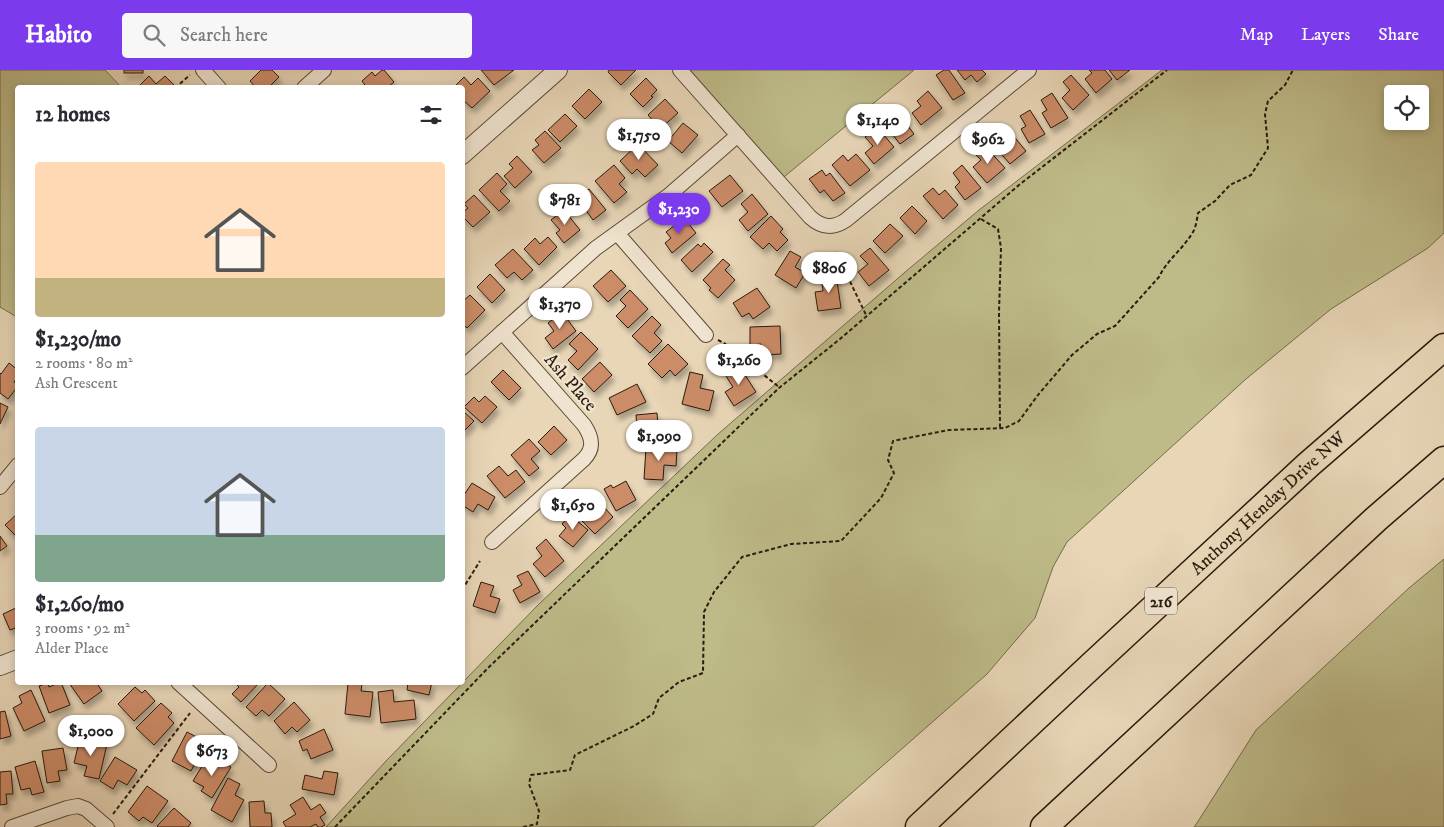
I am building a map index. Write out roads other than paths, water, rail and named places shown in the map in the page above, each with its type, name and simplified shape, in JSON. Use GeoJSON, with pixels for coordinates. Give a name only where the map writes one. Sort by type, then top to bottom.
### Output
{"type":"FeatureCollection","features":[{"type":"Feature","properties":{"kind":"highway","name":"Anthony Henday Drive NW"},"geometry":{"type":"LineString","coordinates":[[919,827],[1308,465],[1444,347]]}},
{"type":"Feature","properties":{"kind":"highway"},"geometry":{"type":"LineString","coordinates":[[1044,827],[1394,503],[1444,460]]}},
{"type":"Feature","properties":{"kind":"highway"},"geometry":{"type":"LineString","coordinates":[[1394,503],[1444,466]]}},
{"type":"Feature","properties":{"kind":"street"},"geometry":{"type":"LineString","coordinates":[[307,85],[324,70]]}},
{"type":"Feature","properties":{"kind":"street"},"geometry":{"type":"LineString","coordinates":[[465,151],[558,70]]}},
{"type":"Feature","properties":{"kind":"street"},"geometry":{"type":"LineString","coordinates":[[680,70],[810,218],[822,226],[833,226],[846,220],[1029,70]]}},
{"type":"Feature","properties":{"kind":"street"},"geometry":{"type":"LineString","coordinates":[[197,72],[215,85]]}},
{"type":"Feature","properties":{"kind":"street"},"geometry":{"type":"LineString","coordinates":[[465,365],[596,248],[668,196],[738,134]]}},
{"type":"Feature","properties":{"kind":"street"},"geometry":{"type":"LineString","coordinates":[[617,233],[706,335]]}},
{"type":"Feature","properties":{"kind":"street","name":"Ash Place"},"geometry":{"type":"LineString","coordinates":[[492,542],[584,460],[592,443],[591,436],[584,425],[502,332]]}},
{"type":"Feature","properties":{"kind":"street"},"geometry":{"type":"LineString","coordinates":[[0,487],[15,469]]}},
{"type":"Feature","properties":{"kind":"street"},"geometry":{"type":"LineString","coordinates":[[0,666],[15,660]]}},
{"type":"Feature","properties":{"kind":"street"},"geometry":{"type":"LineString","coordinates":[[181,685],[269,765]]}},
{"type":"Feature","properties":{"kind":"street"},"geometry":{"type":"LineString","coordinates":[[12,827],[78,806],[86,809],[107,827]]}}]}
